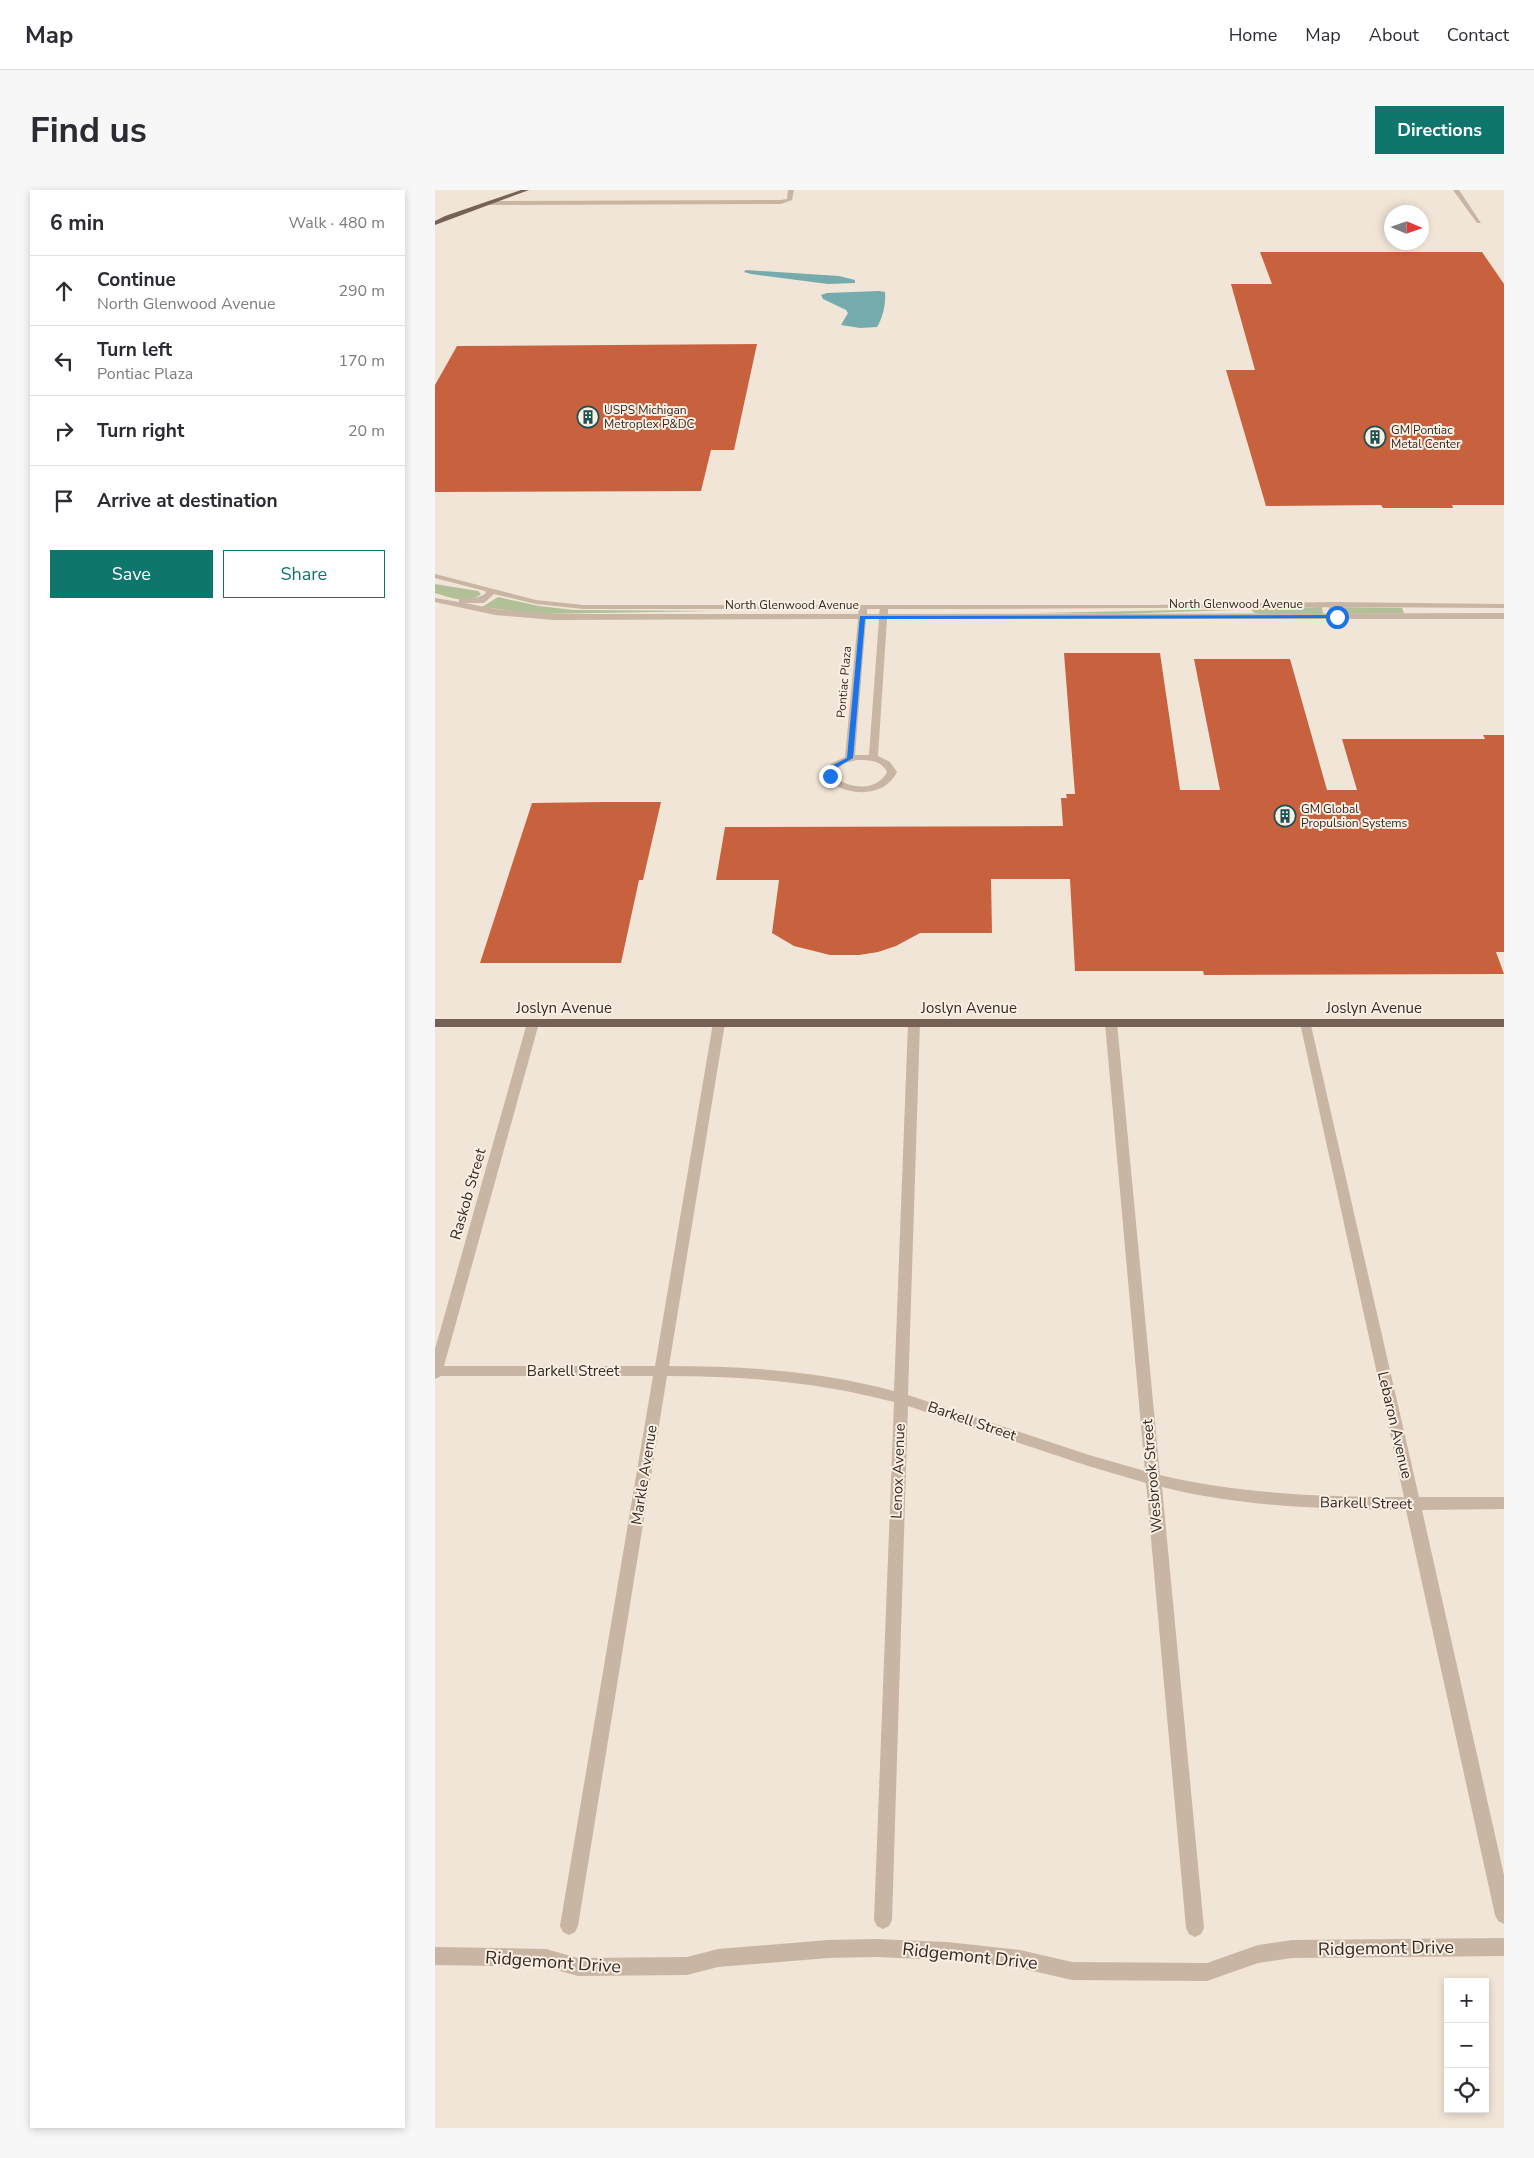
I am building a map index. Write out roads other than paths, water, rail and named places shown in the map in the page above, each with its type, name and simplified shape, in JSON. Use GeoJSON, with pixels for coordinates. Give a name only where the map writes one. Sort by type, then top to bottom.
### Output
{"type":"FeatureCollection","features":[{"type":"Feature","properties":{"kind":"main road"},"geometry":{"type":"LineString","coordinates":[[435,223],[447,217],[526,190]]}},
{"type":"Feature","properties":{"kind":"main road","name":"Joslyn Avenue"},"geometry":{"type":"LineString","coordinates":[[435,1023],[1504,1022]]}},
{"type":"Feature","properties":{"kind":"street"},"geometry":{"type":"LineString","coordinates":[[488,203],[785,202],[789,200],[791,190]]}},
{"type":"Feature","properties":{"kind":"street"},"geometry":{"type":"LineString","coordinates":[[1456,190],[1479,222]]}},
{"type":"Feature","properties":{"kind":"street","name":"North Glenwood Avenue"},"geometry":{"type":"LineString","coordinates":[[435,578],[448,579],[536,602],[571,606],[1151,607],[1355,604],[1504,606]]}},
{"type":"Feature","properties":{"kind":"street"},"geometry":{"type":"LineString","coordinates":[[435,595],[457,601],[476,602],[488,597],[490,594],[489,590]]}},
{"type":"Feature","properties":{"kind":"street","name":"North Glenwood Avenue"},"geometry":{"type":"LineString","coordinates":[[435,600],[495,612],[554,617],[1504,616]]}},
{"type":"Feature","properties":{"kind":"street","name":"North Glenwood Avenue"},"geometry":{"type":"LineString","coordinates":[[1119,617],[1160,613],[1241,612],[1244,610],[1242,606]]}},
{"type":"Feature","properties":{"kind":"street","name":"North Glenwood Avenue"},"geometry":{"type":"LineString","coordinates":[[554,617],[595,613],[715,613],[721,611],[724,607]]}},
{"type":"Feature","properties":{"kind":"street","name":"Pontiac Plaza"},"geometry":{"type":"LineString","coordinates":[[849,758],[863,607]]}},
{"type":"Feature","properties":{"kind":"street"},"geometry":{"type":"LineString","coordinates":[[873,758],[884,607]]}},
{"type":"Feature","properties":{"kind":"street","name":"North Glenwood Avenue"},"geometry":{"type":"LineString","coordinates":[[1030,617],[1030,612],[1038,610],[1112,610],[1151,607]]}},
{"type":"Feature","properties":{"kind":"street","name":"North Glenwood Avenue"},"geometry":{"type":"LineString","coordinates":[[1414,617],[1413,612],[1419,610],[1504,610]]}},
{"type":"Feature","properties":{"kind":"street"},"geometry":{"type":"LineString","coordinates":[[849,758],[873,758],[887,764],[890,767],[891,777],[888,781],[876,787],[859,789],[836,783],[830,776],[833,767],[849,758]]}},
{"type":"Feature","properties":{"kind":"street","name":"Raskob Street"},"geometry":{"type":"LineString","coordinates":[[435,1372],[533,1023]]}},
{"type":"Feature","properties":{"kind":"street","name":"Markle Avenue"},"geometry":{"type":"LineString","coordinates":[[569,1926],[719,1023]]}},
{"type":"Feature","properties":{"kind":"street","name":"Lenox Avenue"},"geometry":{"type":"LineString","coordinates":[[883,1920],[914,1023]]}},
{"type":"Feature","properties":{"kind":"street","name":"Wesbrook Street"},"geometry":{"type":"LineString","coordinates":[[1111,1023],[1195,1928]]}},
{"type":"Feature","properties":{"kind":"street","name":"Lebaron Avenue"},"geometry":{"type":"LineString","coordinates":[[1306,1023],[1504,1915]]}},
{"type":"Feature","properties":{"kind":"street","name":"Barkell Street"},"geometry":{"type":"LineString","coordinates":[[435,1372],[721,1371],[787,1375],[849,1385],[901,1397],[1090,1461],[1178,1485],[1259,1497],[1323,1502],[1504,1504]]}},
{"type":"Feature","properties":{"kind":"street","name":"Ridgemont Drive"},"geometry":{"type":"LineString","coordinates":[[435,1956],[546,1958],[577,1967],[687,1966],[718,1958],[828,1949],[876,1948],[947,1951],[1020,1959],[1072,1971],[1199,1972],[1223,1968],[1258,1954],[1293,1949],[1504,1947]]}},
{"type":"Feature","properties":{"kind":"water"},"geometry":{"type":"Polygon","coordinates":[[[746,270],[839,276],[855,280],[855,283],[828,284],[751,274],[744,272],[746,270]]]}},
{"type":"Feature","properties":{"kind":"water"},"geometry":{"type":"Polygon","coordinates":[[[885,292],[885,301],[877,327],[860,328],[841,325],[848,313],[846,310],[823,299],[821,295],[827,293],[885,292]]]}},
{"type":"Feature","properties":{"kind":"place","name":"USPS Michigan Metroplex P&DC"},"geometry":{"type":"Point","coordinates":[588,417]}},
{"type":"Feature","properties":{"kind":"place","name":"GM Pontiac Metal Center"},"geometry":{"type":"Point","coordinates":[1375,437]}},
{"type":"Feature","properties":{"kind":"place","name":"GM Global Propulsion Systems"},"geometry":{"type":"Point","coordinates":[1285,816]}}]}
